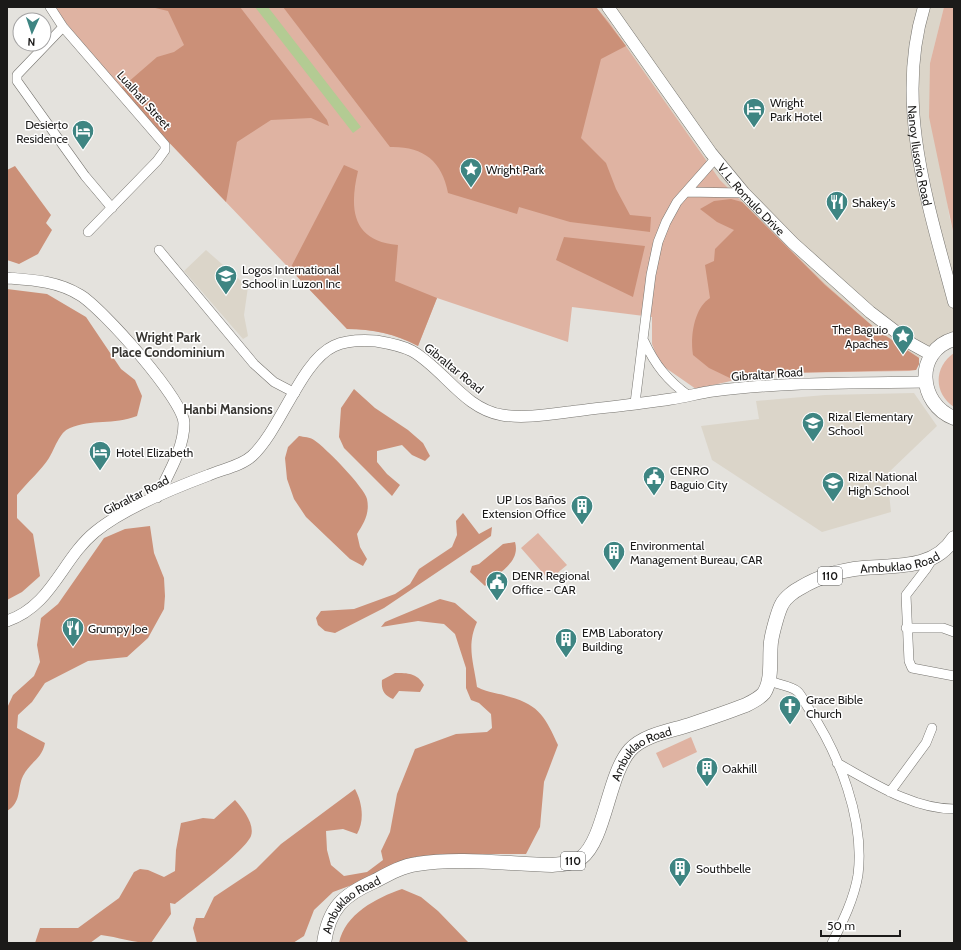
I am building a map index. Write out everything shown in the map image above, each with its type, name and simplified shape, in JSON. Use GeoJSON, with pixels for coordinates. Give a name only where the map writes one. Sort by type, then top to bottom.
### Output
{"type":"FeatureCollection","features":[{"type":"Feature","properties":{"kind":"main road","name":"V. L. Romulo Drive"},"geometry":{"type":"LineString","coordinates":[[608,7],[715,159],[744,193],[793,243],[870,312],[912,344],[932,355]]}},
{"type":"Feature","properties":{"kind":"main road","name":"Nanoy Ilusorio Road"},"geometry":{"type":"LineString","coordinates":[[924,7],[920,18],[913,83],[916,139],[922,179],[954,302]]}},
{"type":"Feature","properties":{"kind":"main road"},"geometry":{"type":"LineString","coordinates":[[954,339],[940,347],[932,355],[926,368],[925,382],[928,394],[934,404],[943,413],[954,418]]}},
{"type":"Feature","properties":{"kind":"main road","name":"Ambuklao Road"},"geometry":{"type":"LineString","coordinates":[[324,943],[331,915],[344,898],[352,891],[408,866],[438,862],[552,865],[563,864],[581,858],[587,852],[596,837],[621,763],[630,750],[648,739],[735,709],[755,700],[764,693],[769,681],[771,641],[782,604],[799,588],[837,573],[862,568],[918,564],[933,558],[948,546],[954,538]]}},
{"type":"Feature","properties":{"kind":"street","name":"Lualhati Street"},"geometry":{"type":"LineString","coordinates":[[50,7],[63,27],[165,142],[165,150],[161,156],[88,232]]}},
{"type":"Feature","properties":{"kind":"street"},"geometry":{"type":"LineString","coordinates":[[63,27],[17,75],[16,81],[85,176],[112,208]]}},
{"type":"Feature","properties":{"kind":"street"},"geometry":{"type":"LineString","coordinates":[[635,404],[652,275],[658,242],[671,212],[686,192],[715,159]]}},
{"type":"Feature","properties":{"kind":"street"},"geometry":{"type":"LineString","coordinates":[[686,192],[744,193]]}},
{"type":"Feature","properties":{"kind":"street"},"geometry":{"type":"LineString","coordinates":[[159,250],[254,364],[274,382],[295,393]]}},
{"type":"Feature","properties":{"kind":"street"},"geometry":{"type":"LineString","coordinates":[[7,278],[41,280],[65,287],[81,295],[132,346],[160,379],[180,408],[184,422],[180,446],[157,496]]}},
{"type":"Feature","properties":{"kind":"street","name":"Gibraltar Road"},"geometry":{"type":"LineString","coordinates":[[7,621],[26,612],[38,602],[53,586],[82,544],[95,532],[157,496],[250,458],[266,441],[310,370],[328,349],[348,342],[370,341],[394,344],[415,352],[458,390],[483,408],[494,413],[509,416],[551,414],[635,404],[708,392],[786,384],[925,382]]}},
{"type":"Feature","properties":{"kind":"street"},"geometry":{"type":"LineString","coordinates":[[644,341],[658,368],[671,382],[689,396]]}},
{"type":"Feature","properties":{"kind":"street"},"geometry":{"type":"LineString","coordinates":[[933,558],[906,595],[906,628],[909,661],[912,668],[954,676]]}},
{"type":"Feature","properties":{"kind":"street"},"geometry":{"type":"LineString","coordinates":[[906,628],[943,628],[954,632]]}},
{"type":"Feature","properties":{"kind":"street"},"geometry":{"type":"LineString","coordinates":[[769,681],[797,691],[819,724],[837,763],[852,805],[860,840],[858,875],[849,907],[832,943]]}},
{"type":"Feature","properties":{"kind":"street"},"geometry":{"type":"LineString","coordinates":[[890,792],[926,742],[932,728]]}},
{"type":"Feature","properties":{"kind":"street"},"geometry":{"type":"LineString","coordinates":[[837,763],[890,792],[918,802],[954,809]]}},
{"type":"Feature","properties":{"kind":"shaded area","name":"Wright Park"},"geometry":{"type":"Polygon","coordinates":[[[56,7],[596,7],[609,22],[720,180],[825,284],[877,330],[919,358],[919,364],[916,370],[909,371],[781,373],[748,377],[696,389],[660,364],[652,344],[652,317],[572,307],[568,342],[437,298],[418,346],[401,338],[384,333],[347,329],[119,90],[59,14],[56,7]]]}},
{"type":"Feature","properties":{"kind":"shaded area"},"geometry":{"type":"Polygon","coordinates":[[[151,7],[240,7],[327,120],[329,126],[311,118],[271,120],[237,142],[226,202],[119,90],[157,57],[174,52],[184,45],[168,11],[151,7]]]}},
{"type":"Feature","properties":{"kind":"shaded area"},"geometry":{"type":"Polygon","coordinates":[[[255,7],[268,7],[361,127],[353,133],[255,7]]]}},
{"type":"Feature","properties":{"kind":"shaded area"},"geometry":{"type":"Polygon","coordinates":[[[283,7],[596,7],[626,46],[601,59],[581,138],[606,163],[616,189],[630,215],[651,217],[650,232],[570,222],[519,207],[517,214],[448,193],[441,172],[429,157],[412,149],[390,147],[283,7]]]}},
{"type":"Feature","properties":{"kind":"shaded area"},"geometry":{"type":"Polygon","coordinates":[[[596,7],[944,7],[930,63],[949,215],[954,236],[954,335],[919,358],[877,330],[825,285],[720,180],[609,22],[596,7]]]}},
{"type":"Feature","properties":{"kind":"shaded area"},"geometry":{"type":"Polygon","coordinates":[[[944,7],[954,7],[954,236],[929,117],[930,63],[944,7]]]}},
{"type":"Feature","properties":{"kind":"shaded area"},"geometry":{"type":"Polygon","coordinates":[[[344,165],[358,171],[354,198],[355,210],[357,221],[363,230],[371,237],[383,242],[398,245],[395,281],[437,298],[418,346],[401,338],[384,333],[347,329],[290,269],[344,165]]]}},
{"type":"Feature","properties":{"kind":"shaded area"},"geometry":{"type":"Polygon","coordinates":[[[15,166],[51,215],[46,223],[52,230],[38,254],[19,264],[7,260],[7,170],[15,166]]]}},
{"type":"Feature","properties":{"kind":"shaded area"},"geometry":{"type":"Polygon","coordinates":[[[731,199],[742,202],[825,285],[877,330],[919,358],[919,364],[916,370],[781,373],[734,380],[709,368],[693,355],[692,340],[694,324],[700,309],[710,298],[705,265],[714,261],[715,249],[734,230],[717,222],[700,209],[714,201],[731,199]]]}},
{"type":"Feature","properties":{"kind":"shaded area"},"geometry":{"type":"Polygon","coordinates":[[[564,237],[645,246],[633,297],[556,260],[564,237]]]}},
{"type":"Feature","properties":{"kind":"shaded area","name":"Logos International School in Luzon Inc"},"geometry":{"type":"Polygon","coordinates":[[[206,250],[248,287],[244,315],[248,336],[243,339],[184,271],[206,250]]]}},
{"type":"Feature","properties":{"kind":"shaded area"},"geometry":{"type":"Polygon","coordinates":[[[7,289],[47,294],[86,317],[121,369],[135,380],[142,396],[137,416],[128,419],[78,425],[66,430],[60,437],[46,462],[17,495],[17,518],[33,534],[40,576],[22,592],[7,600],[7,289]]]}},
{"type":"Feature","properties":{"kind":"shaded area"},"geometry":{"type":"Polygon","coordinates":[[[954,353],[954,407],[942,395],[939,387],[939,380],[943,365],[954,353]]]}},
{"type":"Feature","properties":{"kind":"shaded area"},"geometry":{"type":"Polygon","coordinates":[[[354,389],[375,408],[408,430],[423,443],[430,456],[425,461],[412,455],[402,445],[377,451],[377,462],[387,474],[400,485],[392,496],[344,448],[339,437],[341,408],[354,389]]]}},
{"type":"Feature","properties":{"kind":"shaded area","name":"Rizal Elementary School"},"geometry":{"type":"Polygon","coordinates":[[[914,393],[937,426],[887,474],[891,512],[822,532],[712,460],[701,426],[759,419],[756,401],[825,395],[914,393]]]}},
{"type":"Feature","properties":{"kind":"shaded area"},"geometry":{"type":"Polygon","coordinates":[[[299,436],[311,438],[319,444],[344,468],[365,494],[368,509],[364,522],[357,534],[360,547],[367,559],[363,566],[350,559],[306,517],[294,499],[287,479],[285,458],[288,447],[299,436]]]}},
{"type":"Feature","properties":{"kind":"shaded area"},"geometry":{"type":"Polygon","coordinates":[[[463,513],[479,534],[492,527],[491,536],[384,608],[335,633],[325,631],[318,625],[316,618],[321,611],[354,609],[395,594],[410,584],[419,569],[452,547],[457,535],[456,521],[463,513]]]}},
{"type":"Feature","properties":{"kind":"shaded area"},"geometry":{"type":"Polygon","coordinates":[[[150,526],[154,553],[164,578],[164,609],[148,638],[127,657],[88,661],[45,683],[32,702],[18,715],[17,728],[45,743],[39,757],[29,767],[23,776],[17,799],[12,807],[7,811],[7,708],[13,695],[34,676],[40,662],[37,645],[41,618],[58,604],[104,538],[125,529],[150,526]]]}},
{"type":"Feature","properties":{"kind":"shaded area"},"geometry":{"type":"Polygon","coordinates":[[[538,533],[567,565],[549,580],[521,548],[538,533]]]}},
{"type":"Feature","properties":{"kind":"shaded area"},"geometry":{"type":"Polygon","coordinates":[[[515,542],[515,556],[511,562],[485,586],[470,572],[472,566],[479,564],[503,544],[515,542]]]}},
{"type":"Feature","properties":{"kind":"shaded area"},"geometry":{"type":"Polygon","coordinates":[[[440,599],[455,603],[477,622],[471,647],[477,687],[485,691],[520,700],[535,709],[545,720],[558,745],[544,782],[540,827],[526,854],[442,854],[396,865],[333,892],[314,910],[304,936],[293,943],[197,943],[193,928],[196,918],[204,918],[214,897],[256,869],[281,844],[355,789],[362,811],[361,823],[357,834],[343,829],[326,831],[327,850],[331,865],[344,876],[367,872],[383,860],[381,851],[390,832],[397,794],[415,749],[456,734],[487,732],[492,728],[491,714],[479,703],[471,700],[466,688],[466,668],[455,634],[444,624],[418,621],[381,627],[385,622],[440,599]]]}},
{"type":"Feature","properties":{"kind":"shaded area"},"geometry":{"type":"Polygon","coordinates":[[[395,673],[412,674],[418,678],[424,685],[420,692],[399,691],[393,699],[387,696],[382,687],[382,680],[395,673]]]}},
{"type":"Feature","properties":{"kind":"shaded area"},"geometry":{"type":"Polygon","coordinates":[[[691,737],[697,752],[663,768],[656,753],[691,737]]]}},
{"type":"Feature","properties":{"kind":"shaded area"},"geometry":{"type":"Polygon","coordinates":[[[235,800],[245,812],[250,822],[252,831],[247,843],[216,871],[175,904],[170,903],[171,914],[151,943],[101,935],[90,943],[35,943],[40,928],[78,928],[119,898],[134,872],[140,869],[148,870],[164,877],[175,871],[176,850],[181,823],[203,818],[214,819],[235,800]]]}},
{"type":"Feature","properties":{"kind":"shaded area"},"geometry":{"type":"Polygon","coordinates":[[[402,889],[421,897],[438,911],[469,943],[339,943],[342,933],[348,924],[363,908],[382,897],[402,889]]]}},
{"type":"Feature","properties":{"kind":"place","name":"Wright Park Hotel"},"geometry":{"type":"Point","coordinates":[754,128]}},
{"type":"Feature","properties":{"kind":"place","name":"Desierto Residence"},"geometry":{"type":"Point","coordinates":[83,150]}},
{"type":"Feature","properties":{"kind":"place","name":"Wright Park"},"geometry":{"type":"Point","coordinates":[471,188]}},
{"type":"Feature","properties":{"kind":"place","name":"Shakey's"},"geometry":{"type":"Point","coordinates":[837,222]}},
{"type":"Feature","properties":{"kind":"place","name":"Logos International School in Luzon Inc"},"geometry":{"type":"Point","coordinates":[226,296]}},
{"type":"Feature","properties":{"kind":"place","name":"The Baguio Apaches"},"geometry":{"type":"Point","coordinates":[903,356]}},
{"type":"Feature","properties":{"kind":"place","name":"Rizal Elementary School"},"geometry":{"type":"Point","coordinates":[813,442]}},
{"type":"Feature","properties":{"kind":"place","name":"Hotel Elizabeth"},"geometry":{"type":"Point","coordinates":[100,472]}},
{"type":"Feature","properties":{"kind":"place","name":"CENRO Baguio City"},"geometry":{"type":"Point","coordinates":[654,496]}},
{"type":"Feature","properties":{"kind":"place","name":"Rizal National High School"},"geometry":{"type":"Point","coordinates":[833,502]}},
{"type":"Feature","properties":{"kind":"place","name":"UP Los Baños Extension Office"},"geometry":{"type":"Point","coordinates":[582,526]}},
{"type":"Feature","properties":{"kind":"place","name":"Environmental Management Bureau, CAR"},"geometry":{"type":"Point","coordinates":[614,572]}},
{"type":"Feature","properties":{"kind":"place","name":"DENR Regional Office - CAR"},"geometry":{"type":"Point","coordinates":[497,602]}},
{"type":"Feature","properties":{"kind":"place","name":"Grumpy Joe"},"geometry":{"type":"Point","coordinates":[73,648]}},
{"type":"Feature","properties":{"kind":"place","name":"EMB Laboratory Building"},"geometry":{"type":"Point","coordinates":[566,658]}},
{"type":"Feature","properties":{"kind":"place","name":"Grace Bible Church"},"geometry":{"type":"Point","coordinates":[790,726]}},
{"type":"Feature","properties":{"kind":"place","name":"Oakhill"},"geometry":{"type":"Point","coordinates":[707,788]}},
{"type":"Feature","properties":{"kind":"place","name":"Southbelle"},"geometry":{"type":"Point","coordinates":[680,888]}},
{"type":"Feature","properties":{"kind":"district","name":"Wright Park Place Condominium"},"geometry":{"type":"Point","coordinates":[168,344]}},
{"type":"Feature","properties":{"kind":"district","name":"Hanbi Mansions"},"geometry":{"type":"Point","coordinates":[228,409]}}]}
